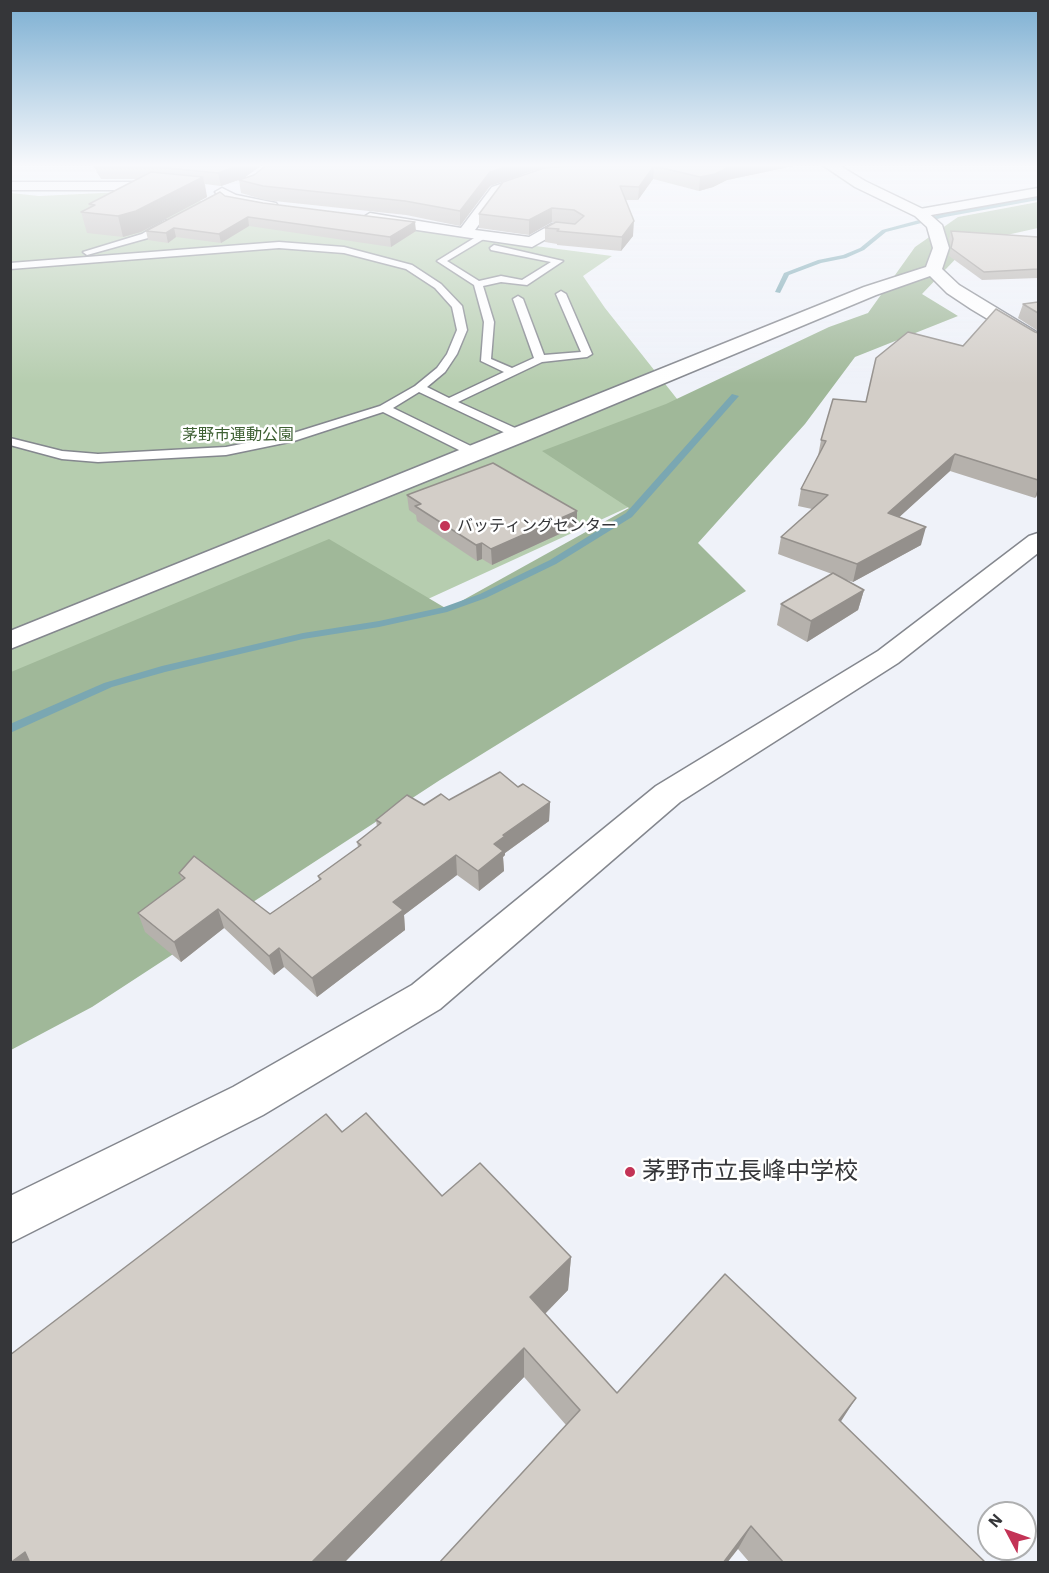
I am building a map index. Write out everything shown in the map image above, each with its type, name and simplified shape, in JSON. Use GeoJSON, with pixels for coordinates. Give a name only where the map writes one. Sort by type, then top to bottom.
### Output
{"type":"FeatureCollection","features":[{"type":"Feature","properties":{"kind":"street"},"geometry":{"type":"LineString","coordinates":[[477,237],[489,242],[532,242],[539,237]]}},
{"type":"Feature","properties":{"kind":"street"},"geometry":{"type":"LineString","coordinates":[[933,270],[941,248],[938,237]]}},
{"type":"Feature","properties":{"kind":"street"},"geometry":{"type":"LineString","coordinates":[[933,270],[953,289],[976,305],[1038,341]]}},
{"type":"Feature","properties":{"kind":"street"},"geometry":{"type":"LineString","coordinates":[[10,641],[870,291],[933,270]]}},
{"type":"Feature","properties":{"kind":"street"},"geometry":{"type":"LineString","coordinates":[[10,1220],[248,1101],[426,997],[668,794],[888,657],[1038,541]]}},
{"type":"Feature","properties":{"kind":"lane"},"geometry":{"type":"LineString","coordinates":[[54,262],[140,237]]}},
{"type":"Feature","properties":{"kind":"lane"},"geometry":{"type":"LineString","coordinates":[[478,284],[501,279],[524,283],[559,261],[489,242],[441,261],[478,284],[489,322],[486,361],[513,372]]}},
{"type":"Feature","properties":{"kind":"lane"},"geometry":{"type":"LineString","coordinates":[[10,266],[279,245],[344,250],[410,267],[438,286],[457,306],[462,330],[452,354],[441,370],[419,388],[384,408],[290,438],[226,451],[98,458],[62,455],[10,441]]}},
{"type":"Feature","properties":{"kind":"lane"},"geometry":{"type":"LineString","coordinates":[[449,402],[540,359],[587,354],[561,294]]}},
{"type":"Feature","properties":{"kind":"lane"},"geometry":{"type":"LineString","coordinates":[[518,299],[540,359]]}},
{"type":"Feature","properties":{"kind":"lane"},"geometry":{"type":"LineString","coordinates":[[419,388],[520,435]]}},
{"type":"Feature","properties":{"kind":"lane"},"geometry":{"type":"LineString","coordinates":[[384,408],[476,453]]}},
{"type":"Feature","properties":{"kind":"green space","name":"茅野市運動公園"},"geometry":{"type":"Polygon","coordinates":[[[11,237],[470,237],[612,256],[583,276],[605,308],[727,462],[11,790],[11,237]]]}},
{"type":"Feature","properties":{"kind":"green space"},"geometry":{"type":"Polygon","coordinates":[[[929,237],[996,237],[967,247],[922,294],[958,316],[855,357],[805,424],[698,543],[746,591],[440,780],[92,1007],[11,1050],[11,672],[329,539],[447,609],[629,508],[542,451],[666,404],[829,327],[868,313],[915,247],[929,237]]]}},
{"type":"Feature","properties":{"kind":"building"},"geometry":{"type":"Polygon","coordinates":[[[1038,237],[1038,269],[984,272],[951,248],[953,239],[1038,237]]]}},
{"type":"Feature","properties":{"kind":"building"},"geometry":{"type":"Polygon","coordinates":[[[1038,302],[1038,313],[1023,304],[1038,302]]]}},
{"type":"Feature","properties":{"kind":"building"},"geometry":{"type":"Polygon","coordinates":[[[996,309],[1038,333],[1038,480],[955,454],[888,513],[926,527],[857,564],[781,537],[828,495],[801,489],[826,441],[821,440],[833,399],[866,402],[876,358],[908,332],[963,346],[996,309]]]}},
{"type":"Feature","properties":{"kind":"building"},"geometry":{"type":"Polygon","coordinates":[[[493,463],[577,511],[491,549],[482,543],[476,545],[415,506],[421,504],[407,495],[493,463]]]}},
{"type":"Feature","properties":{"kind":"building"},"geometry":{"type":"Polygon","coordinates":[[[833,573],[864,590],[811,621],[781,604],[833,573]]]}},
{"type":"Feature","properties":{"kind":"building"},"geometry":{"type":"Polygon","coordinates":[[[500,772],[518,787],[523,784],[550,802],[503,835],[505,836],[494,844],[503,851],[478,871],[456,855],[393,902],[403,910],[312,978],[279,948],[269,956],[218,909],[174,942],[138,913],[185,878],[179,873],[194,856],[270,914],[321,879],[318,876],[361,845],[357,842],[381,823],[376,820],[407,795],[424,805],[441,794],[449,800],[500,772]]]}},
{"type":"Feature","properties":{"kind":"building"},"geometry":{"type":"Polygon","coordinates":[[[366,1113],[442,1196],[480,1163],[571,1257],[530,1297],[617,1393],[725,1274],[856,1398],[839,1420],[977,1554],[977,1561],[986,1563],[784,1563],[751,1526],[723,1563],[439,1563],[580,1410],[524,1348],[311,1563],[30,1563],[25,1552],[10,1563],[10,1355],[326,1114],[342,1132],[366,1113]]]}},
{"type":"Feature","properties":{"kind":"waterway"},"geometry":{"type":"LineString","coordinates":[[778,292],[786,274],[820,261],[844,257],[862,249],[876,237]]}},
{"type":"Feature","properties":{"kind":"waterway"},"geometry":{"type":"LineString","coordinates":[[10,729],[108,685],[162,669],[303,636],[379,624],[447,609],[483,596],[553,562],[629,515],[735,396]]}},
{"type":"Feature","properties":{"kind":"place","name":"バッティングセンター"},"geometry":{"type":"Point","coordinates":[445,526]}},
{"type":"Feature","properties":{"kind":"place","name":"茅野市立長峰中学校"},"geometry":{"type":"Point","coordinates":[630,1172]}}]}
